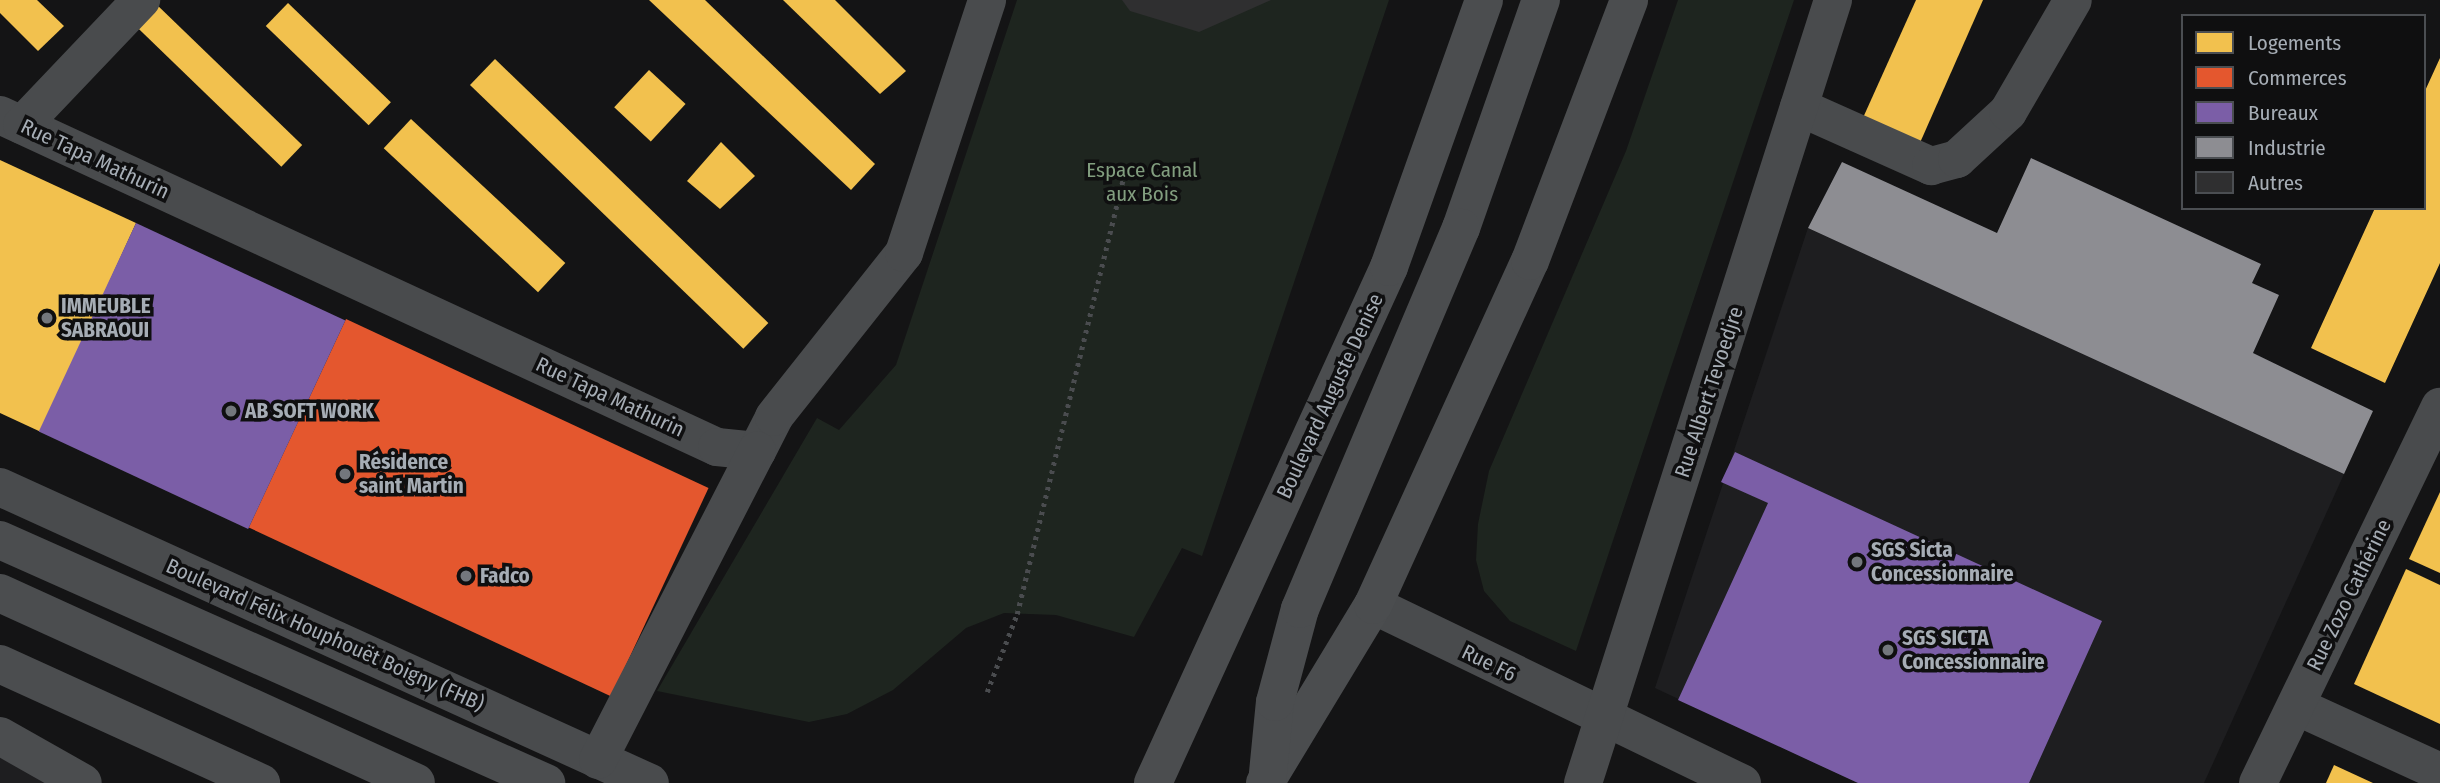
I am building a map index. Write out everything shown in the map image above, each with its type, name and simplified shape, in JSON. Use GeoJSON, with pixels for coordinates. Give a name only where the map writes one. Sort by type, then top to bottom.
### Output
{"type":"FeatureCollection","features":[{"type":"Feature","properties":{"kind":"main road","name":"Boulevard Auguste Denise"},"geometry":{"type":"LineString","coordinates":[[1153,783],[1389,267],[1484,0]]}},
{"type":"Feature","properties":{"kind":"main road"},"geometry":{"type":"LineString","coordinates":[[1266,783],[1275,702],[1300,609],[1461,228],[1541,0]]}},
{"type":"Feature","properties":{"kind":"main road"},"geometry":{"type":"LineString","coordinates":[[1266,783],[1373,605],[1530,261],[1629,0]]}},
{"type":"Feature","properties":{"kind":"main road","name":"Boulevard Félix Houphouët Boigny (FHB)"},"geometry":{"type":"LineString","coordinates":[[0,540],[546,783]]}},
{"type":"Feature","properties":{"kind":"main road"},"geometry":{"type":"LineString","coordinates":[[0,593],[416,783]]}},
{"type":"Feature","properties":{"kind":"main road"},"geometry":{"type":"LineString","coordinates":[[0,664],[261,783]]}},
{"type":"Feature","properties":{"kind":"main road"},"geometry":{"type":"LineString","coordinates":[[0,736],[83,783]]}},
{"type":"Feature","properties":{"kind":"street"},"geometry":{"type":"LineString","coordinates":[[11,120],[141,0]]}},
{"type":"Feature","properties":{"kind":"street"},"geometry":{"type":"LineString","coordinates":[[598,760],[774,417],[904,253],[987,0]]}},
{"type":"Feature","properties":{"kind":"street","name":"Rue Albert Tevoedjre"},"geometry":{"type":"LineString","coordinates":[[1583,783],[1833,0]]}},
{"type":"Feature","properties":{"kind":"street"},"geometry":{"type":"LineString","coordinates":[[1799,107],[1931,166],[1957,159],[2008,112],[2073,0]]}},
{"type":"Feature","properties":{"kind":"street","name":"Rue Tapa Mathurin"},"geometry":{"type":"LineString","coordinates":[[11,120],[718,447],[757,451]]}},
{"type":"Feature","properties":{"kind":"street","name":"Rue Zozo Cathérine"},"geometry":{"type":"LineString","coordinates":[[2258,783],[2440,407]]}},
{"type":"Feature","properties":{"kind":"street","name":"Boulevard Félix Houphouët Boigny (FHB)"},"geometry":{"type":"LineString","coordinates":[[0,488],[650,783]]}},
{"type":"Feature","properties":{"kind":"street","name":"Rue F6"},"geometry":{"type":"LineString","coordinates":[[1373,605],[1605,720],[1742,783]]}},
{"type":"Feature","properties":{"kind":"street"},"geometry":{"type":"LineString","coordinates":[[2296,706],[2440,772]]}},
{"type":"Feature","properties":{"kind":"path"},"geometry":{"type":"LineString","coordinates":[[987,692],[1017,614],[1127,163]]}},
{"type":"Feature","properties":{"kind":"shaded area"},"geometry":{"type":"Polygon","coordinates":[[[1808,228],[2344,474],[2204,783],[1858,783],[1655,688],[1808,228]]]}},
{"type":"Feature","properties":{"kind":"shaded area"},"geometry":{"type":"Polygon","coordinates":[[[0,750],[71,783],[0,783],[0,750]]]}},
{"type":"Feature","properties":{"kind":"green space","name":"Espace Canal aux Bois"},"geometry":{"type":"Polygon","coordinates":[[[1017,0],[1389,0],[1202,556],[1182,548],[1134,637],[1056,615],[1004,613],[966,628],[893,690],[847,714],[809,722],[657,691],[817,418],[839,430],[896,365],[1017,0]]]}},
{"type":"Feature","properties":{"kind":"green space"},"geometry":{"type":"Polygon","coordinates":[[[1678,0],[1794,0],[1576,651],[1510,621],[1484,591],[1476,560],[1478,524],[1489,471],[1626,151],[1678,0]]]}},
{"type":"Feature","properties":{"kind":"building: Logements"},"geometry":{"type":"Polygon","coordinates":[[[0,0],[37,0],[64,26],[38,51],[0,13],[0,0]]]}},
{"type":"Feature","properties":{"kind":"building: Logements"},"geometry":{"type":"Polygon","coordinates":[[[649,0],[705,0],[875,164],[851,190],[649,0]]]}},
{"type":"Feature","properties":{"kind":"building: Logements"},"geometry":{"type":"Polygon","coordinates":[[[783,0],[835,0],[906,71],[880,94],[783,0]]]}},
{"type":"Feature","properties":{"kind":"building: Logements"},"geometry":{"type":"Polygon","coordinates":[[[1916,0],[1983,0],[1919,145],[1862,120],[1916,0]]]}},
{"type":"Feature","properties":{"kind":"building: Logements"},"geometry":{"type":"Polygon","coordinates":[[[154,2],[302,145],[281,167],[133,24],[154,2]]]}},
{"type":"Feature","properties":{"kind":"building: Logements"},"geometry":{"type":"Polygon","coordinates":[[[288,3],[391,102],[369,125],[266,26],[288,3]]]}},
{"type":"Feature","properties":{"kind":"building: Logements"},"geometry":{"type":"Polygon","coordinates":[[[2440,58],[2440,263],[2385,383],[2311,348],[2374,210],[2426,210],[2426,89],[2440,58]]]}},
{"type":"Feature","properties":{"kind":"building: Logements"},"geometry":{"type":"Polygon","coordinates":[[[495,59],[768,323],[743,349],[470,85],[495,59]]]}},
{"type":"Feature","properties":{"kind":"building: Logements"},"geometry":{"type":"Polygon","coordinates":[[[649,70],[686,104],[651,141],[614,107],[649,70]]]}},
{"type":"Feature","properties":{"kind":"building: Logements"},"geometry":{"type":"Polygon","coordinates":[[[411,119],[565,263],[538,292],[384,148],[411,119]]]}},
{"type":"Feature","properties":{"kind":"building: Logements"},"geometry":{"type":"Polygon","coordinates":[[[721,142],[755,176],[720,209],[687,181],[721,142]]]}},
{"type":"Feature","properties":{"kind":"building: Logements","name":"IMMEUBLE SABRAOUI"},"geometry":{"type":"Polygon","coordinates":[[[0,160],[136,223],[41,432],[0,413],[0,160]]]}},
{"type":"Feature","properties":{"kind":"building: Logements"},"geometry":{"type":"Polygon","coordinates":[[[2440,492],[2440,573],[2409,559],[2440,492]]]}},
{"type":"Feature","properties":{"kind":"building: Logements"},"geometry":{"type":"Polygon","coordinates":[[[2406,569],[2440,585],[2440,724],[2354,684],[2406,569]]]}},
{"type":"Feature","properties":{"kind":"building: Logements"},"geometry":{"type":"Polygon","coordinates":[[[2334,765],[2373,783],[2326,783],[2334,765]]]}},
{"type":"Feature","properties":{"kind":"building: Commerces"},"geometry":{"type":"Polygon","coordinates":[[[346,319],[709,488],[611,696],[249,527],[346,319]]]}},
{"type":"Feature","properties":{"kind":"building: Bureaux"},"geometry":{"type":"Polygon","coordinates":[[[136,223],[345,321],[248,529],[39,431],[136,223]]]}},
{"type":"Feature","properties":{"kind":"building: Bureaux","name":"SGS Sicta Concessionnaire"},"geometry":{"type":"Polygon","coordinates":[[[1735,452],[2102,621],[2029,783],[1858,783],[1678,700],[1768,503],[1721,482],[1735,452]]]}},
{"type":"Feature","properties":{"kind":"building: Industrie"},"geometry":{"type":"Polygon","coordinates":[[[2031,158],[2261,264],[2252,283],[2279,295],[2253,353],[2373,411],[2344,474],[1808,228],[1842,162],[1997,233],[2031,158]]]}},
{"type":"Feature","properties":{"kind":"building: Autres"},"geometry":{"type":"Polygon","coordinates":[[[1122,0],[1271,0],[1199,32],[1130,11],[1122,0]]]}},
{"type":"Feature","properties":{"kind":"place","name":"IMMEUBLE SABRAOUI"},"geometry":{"type":"Point","coordinates":[47,318]}},
{"type":"Feature","properties":{"kind":"place","name":"AB SOFT WORK"},"geometry":{"type":"Point","coordinates":[231,411]}},
{"type":"Feature","properties":{"kind":"place","name":"Résidence saint Martin"},"geometry":{"type":"Point","coordinates":[345,474]}},
{"type":"Feature","properties":{"kind":"place","name":"SGS Sicta Concessionnaire"},"geometry":{"type":"Point","coordinates":[1857,562]}},
{"type":"Feature","properties":{"kind":"place","name":"Fadco"},"geometry":{"type":"Point","coordinates":[466,576]}},
{"type":"Feature","properties":{"kind":"place","name":"SGS SICTA Concessionnaire"},"geometry":{"type":"Point","coordinates":[1888,650]}}]}
